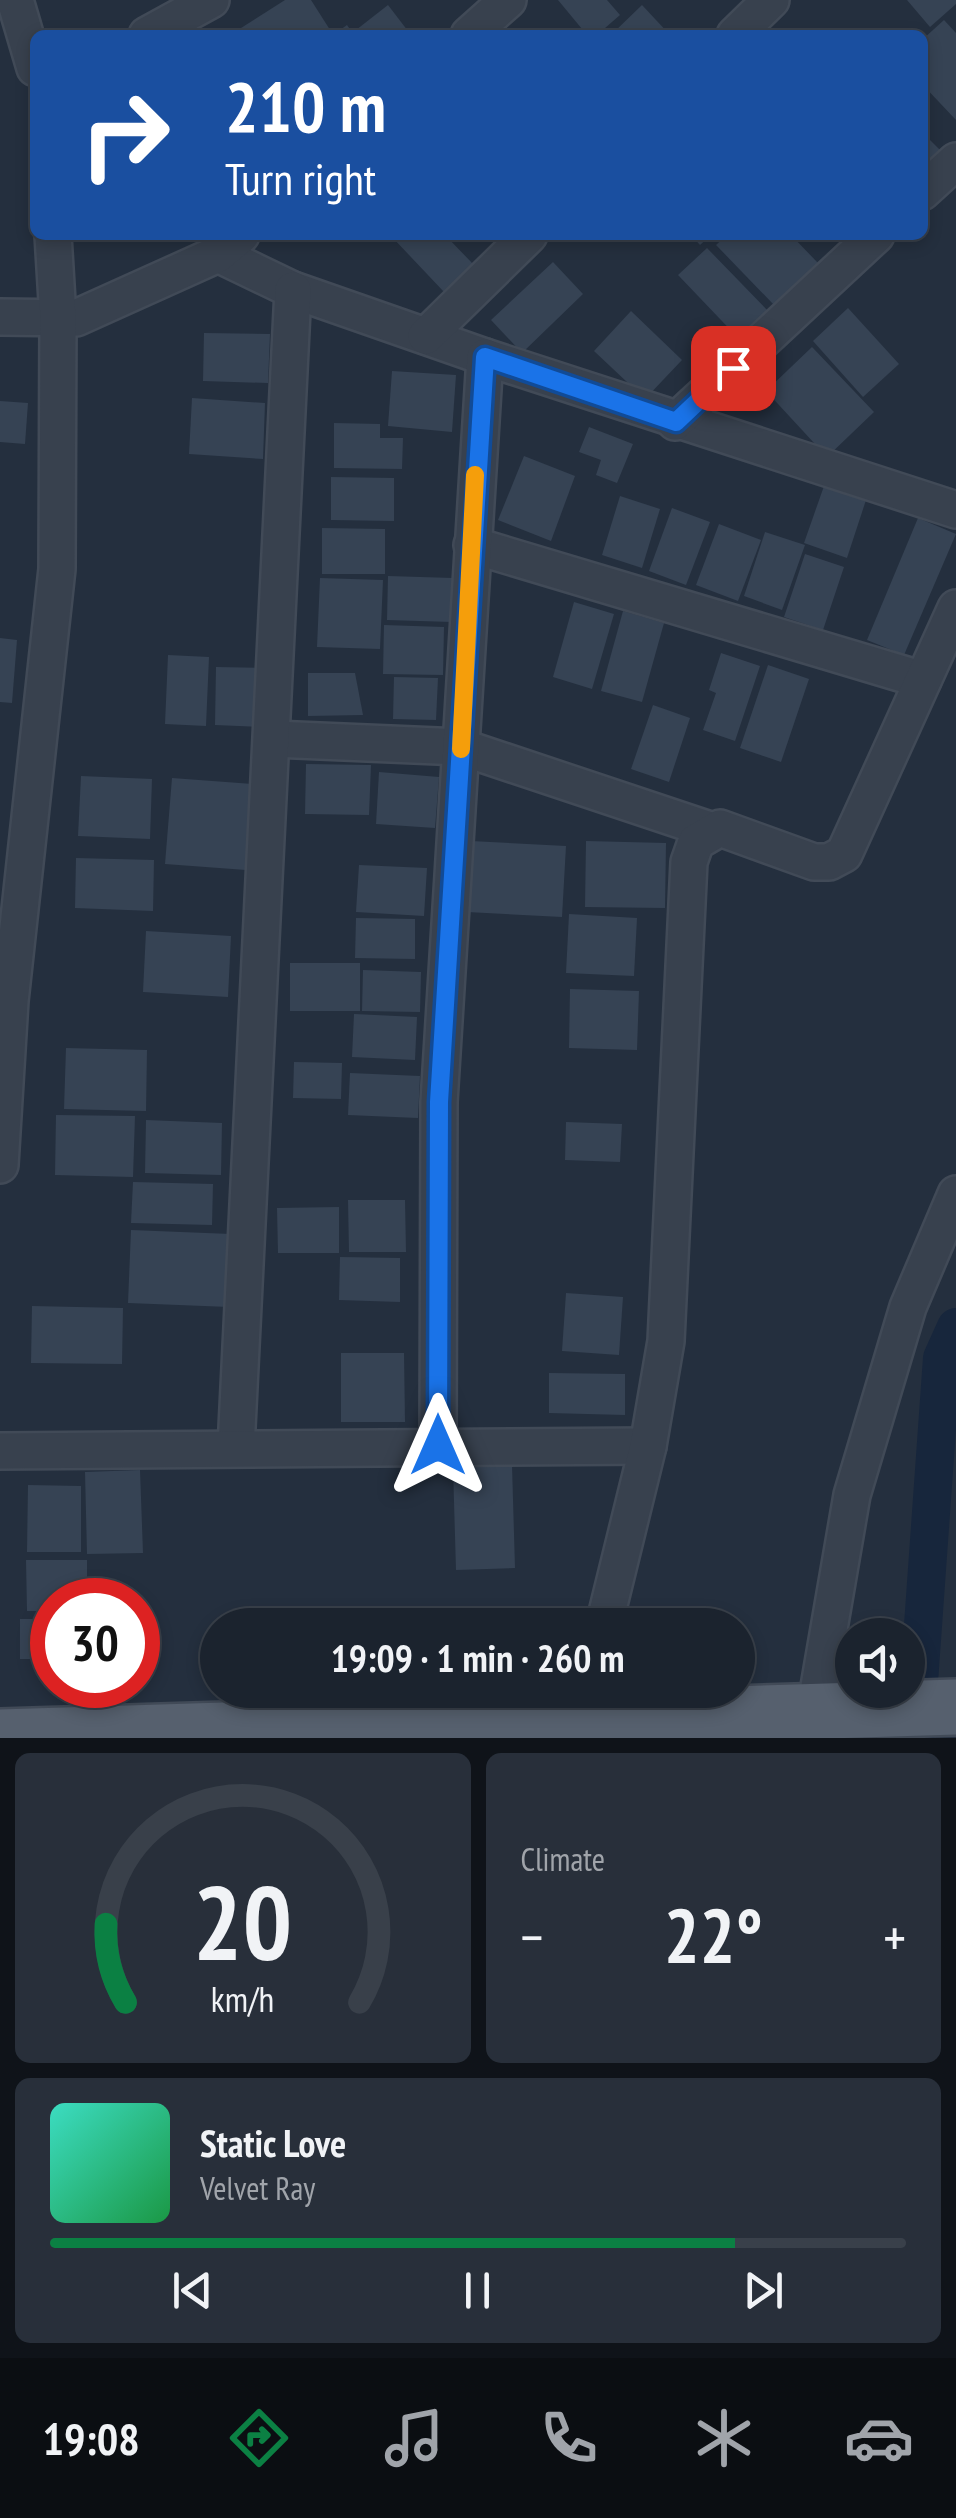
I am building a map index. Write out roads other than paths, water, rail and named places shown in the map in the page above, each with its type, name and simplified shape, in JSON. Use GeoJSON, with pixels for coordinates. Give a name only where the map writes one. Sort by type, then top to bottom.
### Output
{"type":"FeatureCollection","features":[{"type":"Feature","properties":{"kind":"main road"},"geometry":{"type":"LineString","coordinates":[[0,1738],[515,1708]]}},
{"type":"Feature","properties":{"kind":"main road"},"geometry":{"type":"LineString","coordinates":[[752,1708],[950,1708]]}},
{"type":"Feature","properties":{"kind":"street"},"geometry":{"type":"LineString","coordinates":[[15,0],[30,51]]}},
{"type":"Feature","properties":{"kind":"street"},"geometry":{"type":"LineString","coordinates":[[157,30],[212,0]]}},
{"type":"Feature","properties":{"kind":"street"},"geometry":{"type":"LineString","coordinates":[[474,30],[508,0]]}},
{"type":"Feature","properties":{"kind":"street"},"geometry":{"type":"LineString","coordinates":[[740,30],[771,0]]}},
{"type":"Feature","properties":{"kind":"street"},"geometry":{"type":"LineString","coordinates":[[928,187],[956,161]]}},
{"type":"Feature","properties":{"kind":"street"},"geometry":{"type":"LineString","coordinates":[[0,1165],[5,1001],[57,569],[58,318],[53,240]]}},
{"type":"Feature","properties":{"kind":"street"},"geometry":{"type":"LineString","coordinates":[[426,336],[524,240]]}},
{"type":"Feature","properties":{"kind":"street"},"geometry":{"type":"LineString","coordinates":[[676,422],[871,240]]}},
{"type":"Feature","properties":{"kind":"street"},"geometry":{"type":"LineString","coordinates":[[0,318],[76,318],[230,244],[293,290],[676,422],[956,510]]}},
{"type":"Feature","properties":{"kind":"street"},"geometry":{"type":"LineString","coordinates":[[236,1448],[293,290]]}},
{"type":"Feature","properties":{"kind":"street"},"geometry":{"type":"LineString","coordinates":[[438,1445],[439,1102],[485,357]]}},
{"type":"Feature","properties":{"kind":"street"},"geometry":{"type":"LineString","coordinates":[[472,545],[923,680]]}},
{"type":"Feature","properties":{"kind":"street"},"geometry":{"type":"LineString","coordinates":[[272,740],[461,747],[710,830],[732,830],[814,862],[844,854],[956,608]]}},
{"type":"Feature","properties":{"kind":"street"},"geometry":{"type":"LineString","coordinates":[[608,1608],[648,1446],[666,1341],[689,862],[696,842],[710,830]]}},
{"type":"Feature","properties":{"kind":"street"},"geometry":{"type":"LineString","coordinates":[[836,1710],[852,1495],[908,1307],[956,1194]]}},
{"type":"Feature","properties":{"kind":"street"},"geometry":{"type":"LineString","coordinates":[[0,1450],[648,1446]]}},
{"type":"Feature","properties":{"kind":"waterway"},"geometry":{"type":"LineString","coordinates":[[915,1738],[942,1358],[956,1327]]}}]}
